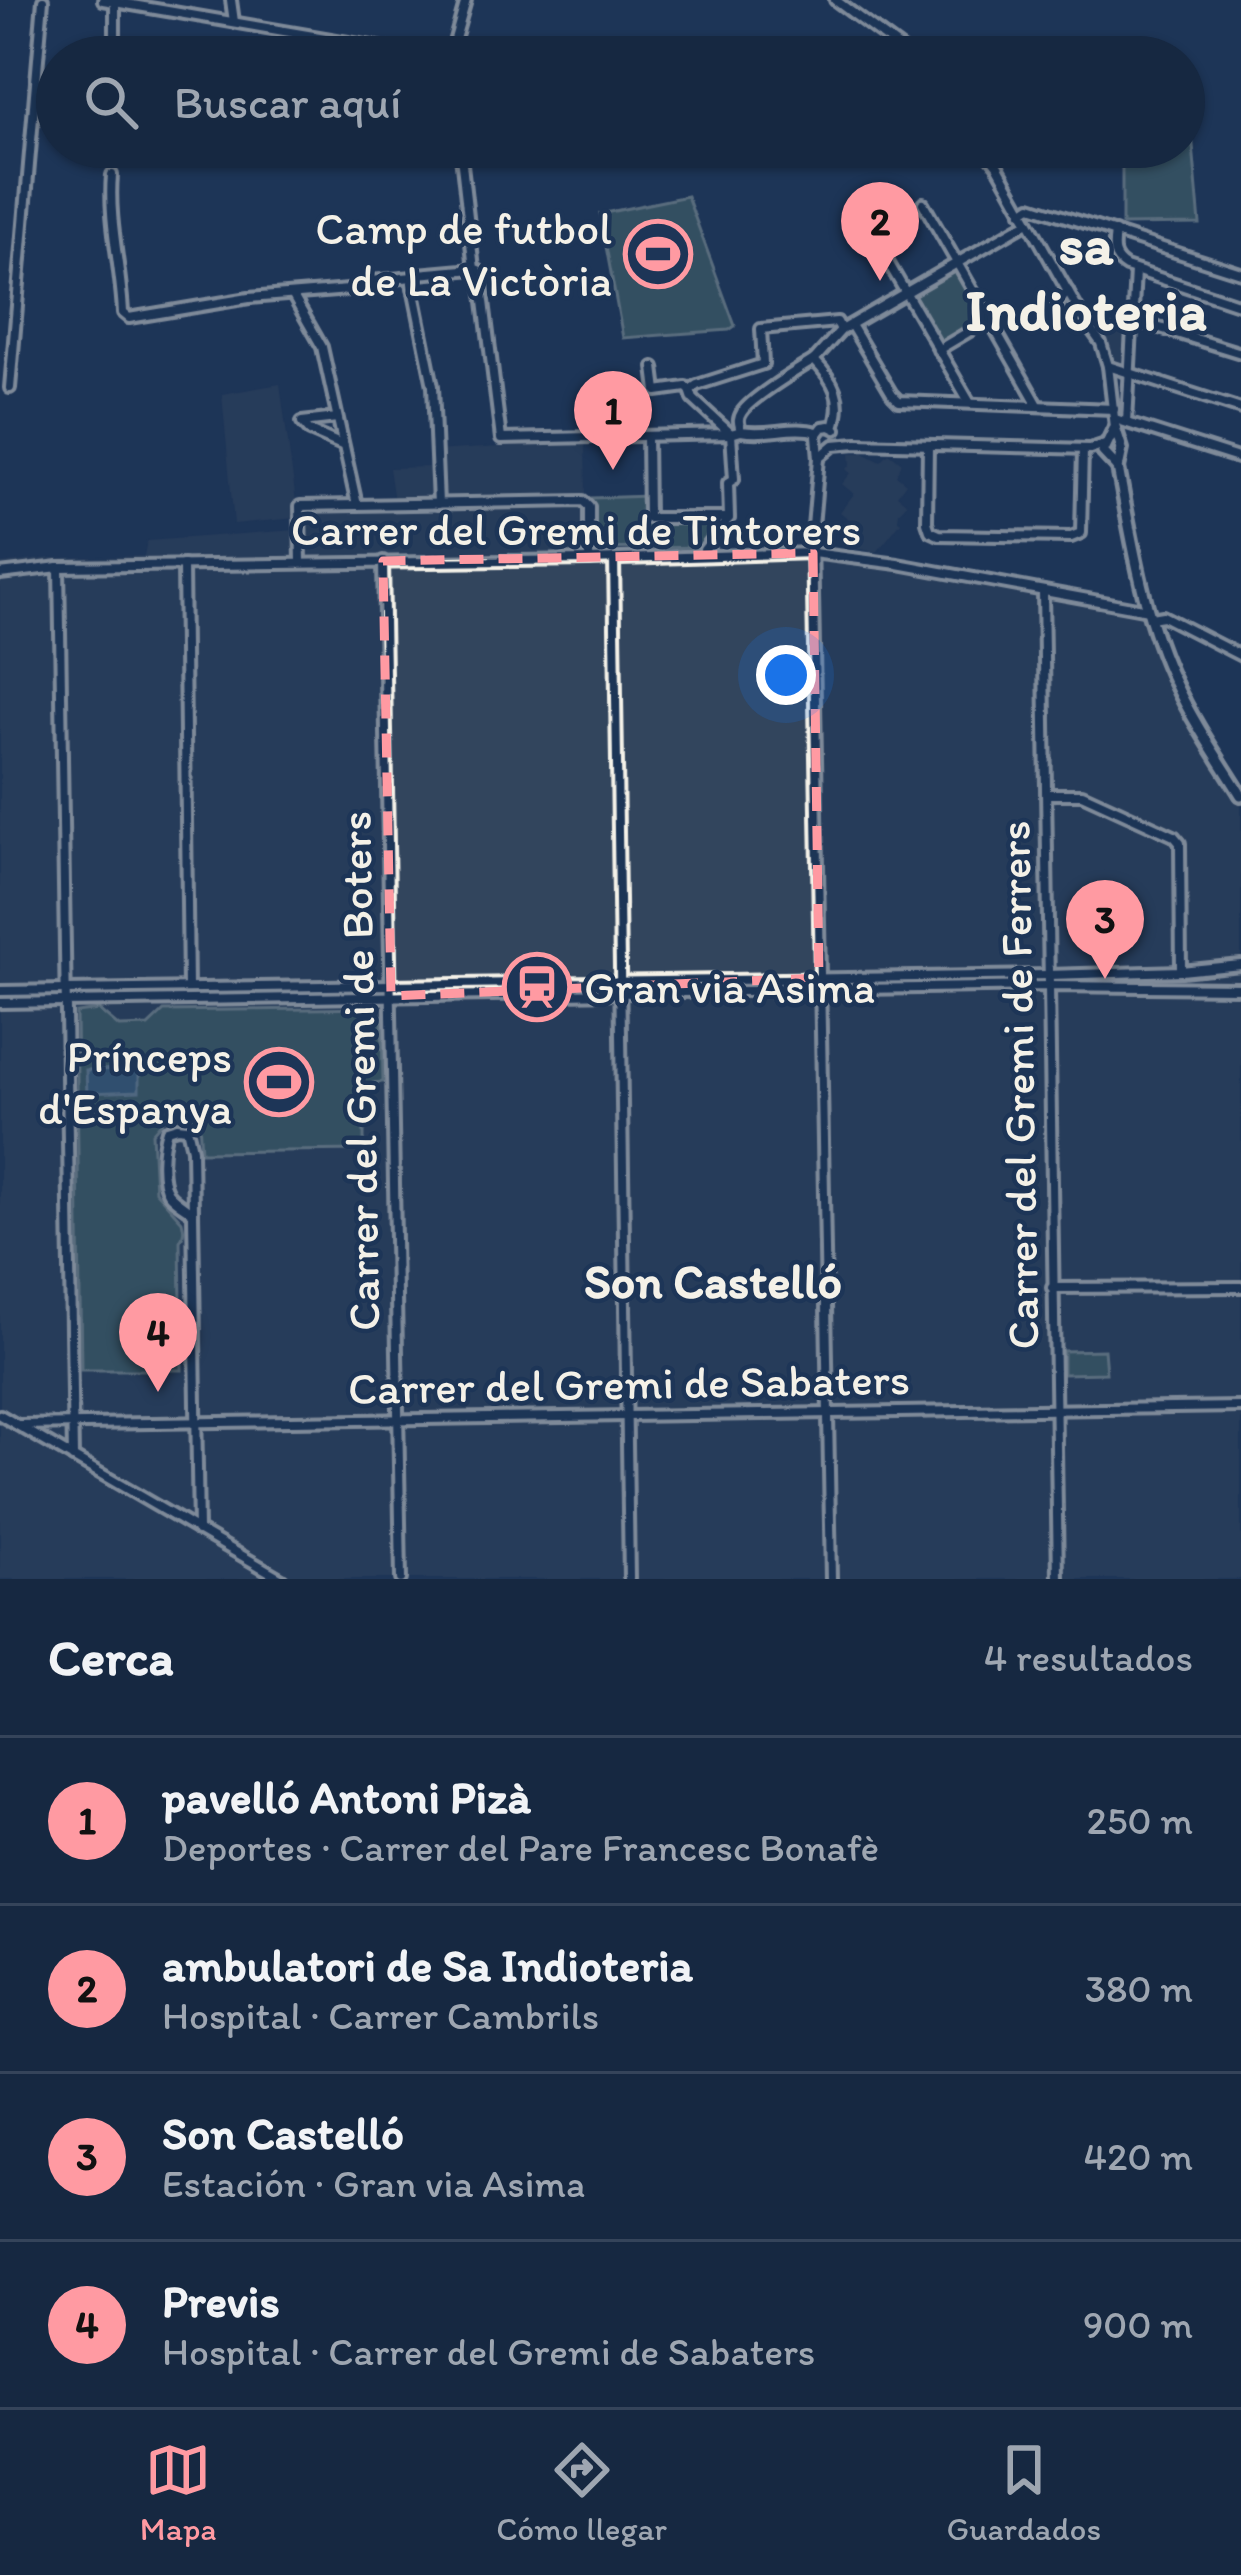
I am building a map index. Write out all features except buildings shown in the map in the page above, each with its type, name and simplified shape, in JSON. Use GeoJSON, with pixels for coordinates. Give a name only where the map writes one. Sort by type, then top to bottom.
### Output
{"type":"FeatureCollection","features":[{"type":"Feature","properties":{"kind":"main road"},"geometry":{"type":"LineString","coordinates":[[1115,418],[1111,443],[1103,450],[1113,461],[1150,614],[1173,680],[1241,795]]}},
{"type":"Feature","properties":{"kind":"main road"},"geometry":{"type":"LineString","coordinates":[[1111,443],[1122,452],[1113,461]]}},
{"type":"Feature","properties":{"kind":"street"},"geometry":{"type":"LineString","coordinates":[[40,36],[43,0]]}},
{"type":"Feature","properties":{"kind":"street"},"geometry":{"type":"LineString","coordinates":[[103,0],[315,36]]}},
{"type":"Feature","properties":{"kind":"street"},"geometry":{"type":"LineString","coordinates":[[231,0],[234,22]]}},
{"type":"Feature","properties":{"kind":"street"},"geometry":{"type":"LineString","coordinates":[[457,36],[466,0]]}},
{"type":"Feature","properties":{"kind":"street"},"geometry":{"type":"LineString","coordinates":[[835,0],[884,36]]}},
{"type":"Feature","properties":{"kind":"street"},"geometry":{"type":"LineString","coordinates":[[115,2],[115,36]]}},
{"type":"Feature","properties":{"kind":"street"},"geometry":{"type":"LineString","coordinates":[[10,388],[36,82]]}},
{"type":"Feature","properties":{"kind":"street"},"geometry":{"type":"LineString","coordinates":[[462,168],[474,268]]}},
{"type":"Feature","properties":{"kind":"street"},"geometry":{"type":"LineString","coordinates":[[999,168],[1101,343],[1115,418]]}},
{"type":"Feature","properties":{"kind":"street"},"geometry":{"type":"LineString","coordinates":[[112,175],[110,199],[123,314],[129,318],[249,298],[361,289],[371,281],[418,274],[478,270],[501,439],[798,429],[818,437],[824,446],[1086,449],[1111,443]]}},
{"type":"Feature","properties":{"kind":"street"},"geometry":{"type":"LineString","coordinates":[[923,203],[1038,405]]}},
{"type":"Feature","properties":{"kind":"street"},"geometry":{"type":"LineString","coordinates":[[704,556],[729,518],[728,483],[734,479],[742,411],[814,360],[841,330],[958,263],[1025,217],[1031,206],[1241,273]]}},
{"type":"Feature","properties":{"kind":"street"},"geometry":{"type":"LineString","coordinates":[[868,228],[971,404]]}},
{"type":"Feature","properties":{"kind":"street"},"geometry":{"type":"LineString","coordinates":[[1115,232],[1115,259],[1135,271],[1241,305]]}},
{"type":"Feature","properties":{"kind":"street"},"geometry":{"type":"LineString","coordinates":[[1127,422],[1135,271]]}},
{"type":"Feature","properties":{"kind":"street"},"geometry":{"type":"LineString","coordinates":[[413,278],[433,386],[438,504]]}},
{"type":"Feature","properties":{"kind":"street"},"geometry":{"type":"LineString","coordinates":[[1068,291],[1057,305],[1058,312],[1065,319],[1081,315]]}},
{"type":"Feature","properties":{"kind":"street"},"geometry":{"type":"LineString","coordinates":[[293,296],[322,347],[357,505]]}},
{"type":"Feature","properties":{"kind":"street"},"geometry":{"type":"LineString","coordinates":[[938,350],[991,319]]}},
{"type":"Feature","properties":{"kind":"street"},"geometry":{"type":"LineString","coordinates":[[1131,319],[1241,353]]}},
{"type":"Feature","properties":{"kind":"street"},"geometry":{"type":"LineString","coordinates":[[690,390],[763,364],[761,329],[837,322],[841,330]]}},
{"type":"Feature","properties":{"kind":"street"},"geometry":{"type":"LineString","coordinates":[[851,325],[899,401],[1038,405],[1115,418],[1241,459]]}},
{"type":"Feature","properties":{"kind":"street"},"geometry":{"type":"LineString","coordinates":[[814,360],[832,379],[838,395],[838,437],[819,458]]}},
{"type":"Feature","properties":{"kind":"street"},"geometry":{"type":"LineString","coordinates":[[1108,366],[1241,409]]}},
{"type":"Feature","properties":{"kind":"street"},"geometry":{"type":"LineString","coordinates":[[654,367],[657,391],[686,387],[693,399],[736,432]]}},
{"type":"Feature","properties":{"kind":"street"},"geometry":{"type":"LineString","coordinates":[[337,418],[302,422],[310,431],[344,446]]}},
{"type":"Feature","properties":{"kind":"street"},"geometry":{"type":"LineString","coordinates":[[831,1579],[813,553],[818,437],[823,427],[835,428],[857,443]]}},
{"type":"Feature","properties":{"kind":"street"},"geometry":{"type":"LineString","coordinates":[[647,436],[648,518],[729,518]]}},
{"type":"Feature","properties":{"kind":"street"},"geometry":{"type":"LineString","coordinates":[[928,445],[927,522],[930,531],[939,535],[1072,537],[1081,533],[1086,449]]}},
{"type":"Feature","properties":{"kind":"street"},"geometry":{"type":"LineString","coordinates":[[1086,449],[1113,461]]}},
{"type":"Feature","properties":{"kind":"street"},"geometry":{"type":"LineString","coordinates":[[301,562],[300,506],[583,501],[589,507],[589,560]]}},
{"type":"Feature","properties":{"kind":"street","name":"Carrer del Gremi de Tintorers"},"geometry":{"type":"LineString","coordinates":[[0,574],[59,566],[813,553],[898,564],[1162,616],[1241,656]]}},
{"type":"Feature","properties":{"kind":"street"},"geometry":{"type":"LineString","coordinates":[[614,559],[629,1579]]}},
{"type":"Feature","properties":{"kind":"street","name":"Carrer del Gremi de Boters"},"geometry":{"type":"LineString","coordinates":[[383,561],[400,1579]]}},
{"type":"Feature","properties":{"kind":"street"},"geometry":{"type":"LineString","coordinates":[[183,565],[188,988]]}},
{"type":"Feature","properties":{"kind":"street"},"geometry":{"type":"LineString","coordinates":[[59,566],[73,1458]]}},
{"type":"Feature","properties":{"kind":"street","name":"Carrer del Gremi de Ferrers"},"geometry":{"type":"LineString","coordinates":[[1043,591],[1058,1579]]}},
{"type":"Feature","properties":{"kind":"street"},"geometry":{"type":"LineString","coordinates":[[1048,794],[1082,794],[1180,843],[1181,971]]}},
{"type":"Feature","properties":{"kind":"street"},"geometry":{"type":"LineString","coordinates":[[0,1003],[819,990],[1048,981],[1241,965]]}},
{"type":"Feature","properties":{"kind":"street"},"geometry":{"type":"LineString","coordinates":[[0,991],[819,979],[1241,988]]}},
{"type":"Feature","properties":{"kind":"street"},"geometry":{"type":"LineString","coordinates":[[193,1213],[170,1196],[164,1184],[164,1142],[167,1130],[177,1127],[187,1128],[191,1136],[193,1213],[198,1531]]}},
{"type":"Feature","properties":{"kind":"street"},"geometry":{"type":"LineString","coordinates":[[1052,1288],[1241,1287]]}},
{"type":"Feature","properties":{"kind":"street","name":"Carrer del Gremi de Sabaters"},"geometry":{"type":"LineString","coordinates":[[18,1425],[1241,1407]]}},
{"type":"Feature","properties":{"kind":"street"},"geometry":{"type":"LineString","coordinates":[[0,1415],[282,1579]]}},
{"type":"Feature","properties":{"kind":"highlighted area"},"geometry":{"type":"Polygon","coordinates":[[[813,553],[819,978],[391,996],[383,561],[813,553]]]}},
{"type":"Feature","properties":{"kind":"shaded area"},"geometry":{"type":"Polygon","coordinates":[[[1094,323],[1127,324],[1125,368],[1113,364],[1112,353],[1094,323]]]}},
{"type":"Feature","properties":{"kind":"shaded area"},"geometry":{"type":"Polygon","coordinates":[[[280,384],[296,502],[394,501],[389,468],[432,467],[433,451],[585,442],[592,548],[833,547],[1116,598],[1146,615],[1173,681],[1241,795],[1241,1579],[0,1579],[0,564],[144,556],[147,541],[297,530],[296,518],[234,524],[222,394],[280,384]]]}},
{"type":"Feature","properties":{"kind":"shaded area"},"geometry":{"type":"Polygon","coordinates":[[[850,453],[865,453],[881,461],[889,453],[902,463],[896,475],[906,483],[897,495],[907,503],[899,512],[901,522],[877,552],[841,546],[853,522],[840,512],[854,494],[842,484],[851,473],[847,469],[850,453]]]}},
{"type":"Feature","properties":{"kind":"shaded area"},"geometry":{"type":"Polygon","coordinates":[[[139,1069],[139,1091],[87,1093],[86,1070],[139,1069]]]}},
{"type":"Feature","properties":{"kind":"green space"},"geometry":{"type":"Polygon","coordinates":[[[1122,168],[1195,168],[1200,224],[1122,225],[1122,168]]]}},
{"type":"Feature","properties":{"kind":"green space","name":"Camp de futbol de La Victòria"},"geometry":{"type":"Polygon","coordinates":[[[687,196],[735,326],[623,338],[600,214],[687,196]]]}},
{"type":"Feature","properties":{"kind":"green space"},"geometry":{"type":"Polygon","coordinates":[[[907,205],[916,220],[884,239],[875,224],[907,205]]]}},
{"type":"Feature","properties":{"kind":"green space"},"geometry":{"type":"Polygon","coordinates":[[[958,263],[990,319],[938,350],[905,294],[958,263]]]}},
{"type":"Feature","properties":{"kind":"green space"},"geometry":{"type":"Polygon","coordinates":[[[648,496],[648,517],[729,518],[706,547],[592,549],[592,498],[648,496]]]}},
{"type":"Feature","properties":{"kind":"green space"},"geometry":{"type":"Polygon","coordinates":[[[373,1008],[382,1016],[383,1082],[373,1083],[364,1111],[364,1150],[201,1152],[199,1121],[177,1115],[164,1119],[152,1133],[155,1191],[184,1229],[180,1241],[182,1370],[81,1370],[76,1013],[99,1010],[119,1027],[148,1026],[164,1011],[373,1008]]]}},
{"type":"Feature","properties":{"kind":"green space"},"geometry":{"type":"Polygon","coordinates":[[[1104,1350],[1106,1373],[1063,1374],[1063,1351],[1104,1350]]]}},
{"type":"Feature","properties":{"kind":"place","name":"Camp de futbol de La Victòria"},"geometry":{"type":"Point","coordinates":[658,254]}},
{"type":"Feature","properties":{"kind":"place","name":"ambulatori de Sa Indioteria"},"geometry":{"type":"Point","coordinates":[880,281]}},
{"type":"Feature","properties":{"kind":"place","name":"pavelló Antoni Pizà"},"geometry":{"type":"Point","coordinates":[613,470]}},
{"type":"Feature","properties":{"kind":"place","name":"Son Castelló"},"geometry":{"type":"Point","coordinates":[1105,979]}},
{"type":"Feature","properties":{"kind":"place","name":"Gran via Asima"},"geometry":{"type":"Point","coordinates":[537,987]}},
{"type":"Feature","properties":{"kind":"place","name":"Prínceps d'Espanya"},"geometry":{"type":"Point","coordinates":[279,1082]}},
{"type":"Feature","properties":{"kind":"place","name":"Previs"},"geometry":{"type":"Point","coordinates":[158,1392]}},
{"type":"Feature","properties":{"kind":"district","name":"sa Indioteria"},"geometry":{"type":"Point","coordinates":[1086,277]}},
{"type":"Feature","properties":{"kind":"district","name":"Son Castelló"},"geometry":{"type":"Point","coordinates":[713,1281]}}]}
